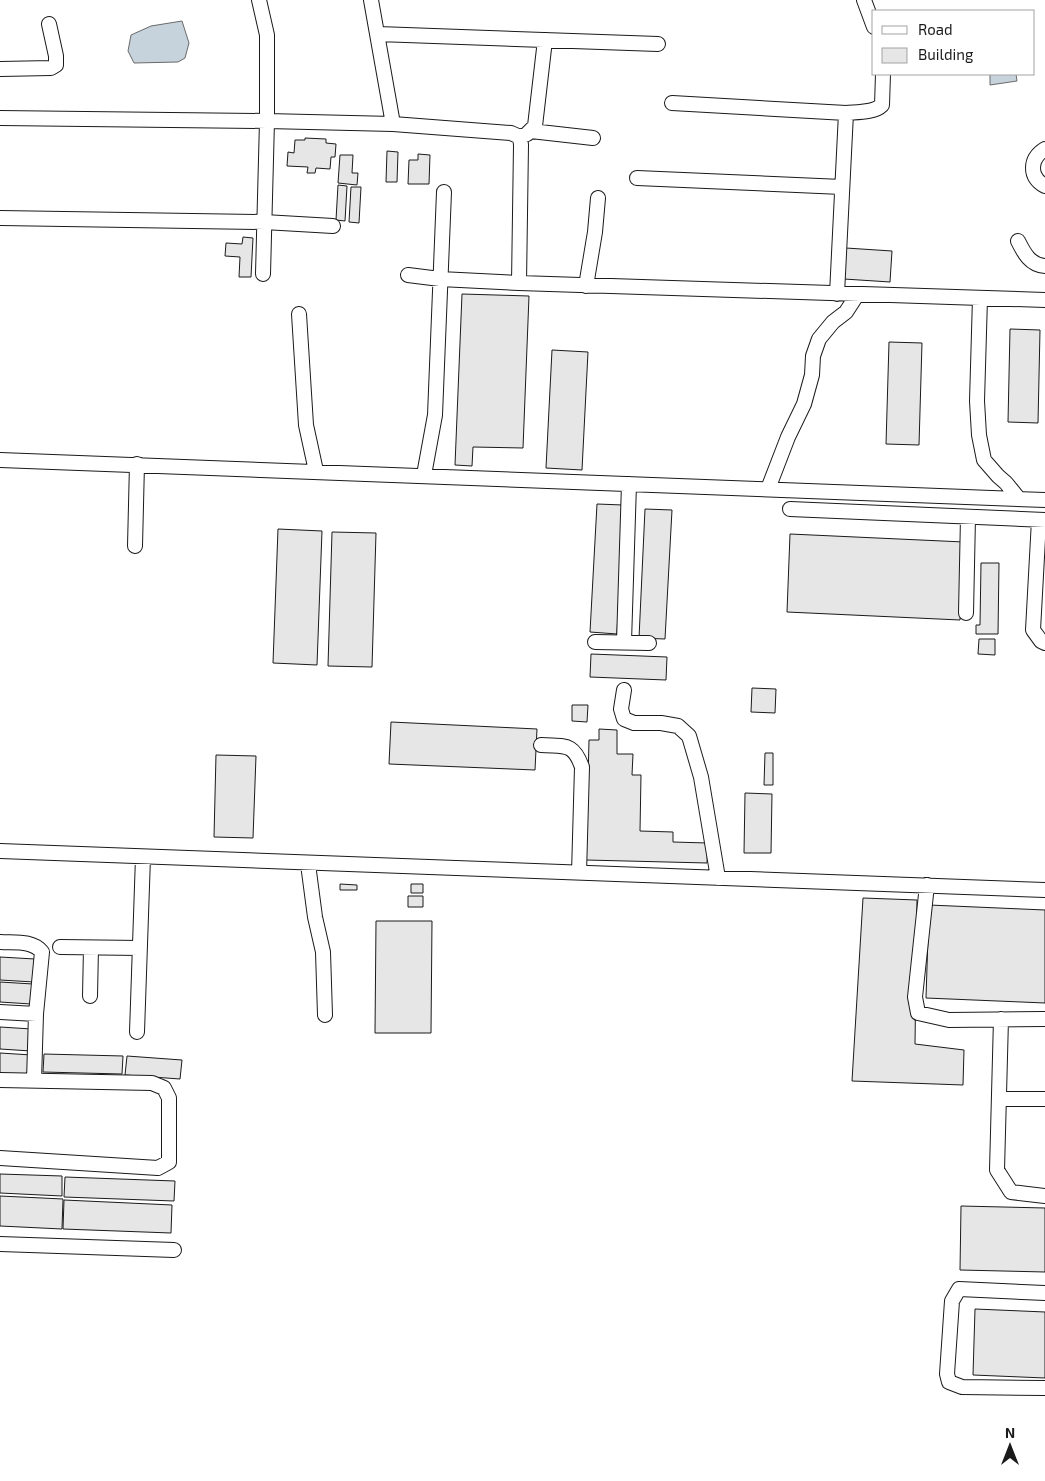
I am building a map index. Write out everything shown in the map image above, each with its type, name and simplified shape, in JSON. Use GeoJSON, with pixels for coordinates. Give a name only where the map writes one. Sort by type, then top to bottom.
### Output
{"type":"FeatureCollection","features":[{"type":"Feature","properties":{"kind":"street"},"geometry":{"type":"LineString","coordinates":[[259,0],[267,35],[263,274]]}},
{"type":"Feature","properties":{"kind":"street"},"geometry":{"type":"LineString","coordinates":[[371,0],[393,124]]}},
{"type":"Feature","properties":{"kind":"street"},"geometry":{"type":"LineString","coordinates":[[864,0],[872,22]]}},
{"type":"Feature","properties":{"kind":"street"},"geometry":{"type":"LineString","coordinates":[[0,69],[51,68],[56,65],[56,56],[49,24]]}},
{"type":"Feature","properties":{"kind":"street"},"geometry":{"type":"LineString","coordinates":[[378,34],[658,44]]}},
{"type":"Feature","properties":{"kind":"street"},"geometry":{"type":"LineString","coordinates":[[519,283],[521,145],[525,134],[536,126],[544,40]]}},
{"type":"Feature","properties":{"kind":"street"},"geometry":{"type":"LineString","coordinates":[[672,103],[846,113],[879,109],[882,105],[883,75]]}},
{"type":"Feature","properties":{"kind":"street"},"geometry":{"type":"LineString","coordinates":[[836,294],[846,113]]}},
{"type":"Feature","properties":{"kind":"street"},"geometry":{"type":"LineString","coordinates":[[0,118],[393,124],[593,138]]}},
{"type":"Feature","properties":{"kind":"street"},"geometry":{"type":"LineString","coordinates":[[1045,149],[1039,153],[1034,161],[1036,181],[1045,186]]}},
{"type":"Feature","properties":{"kind":"street"},"geometry":{"type":"LineString","coordinates":[[637,178],[842,186]]}},
{"type":"Feature","properties":{"kind":"street"},"geometry":{"type":"LineString","coordinates":[[424,476],[435,415],[444,192]]}},
{"type":"Feature","properties":{"kind":"street"},"geometry":{"type":"LineString","coordinates":[[586,286],[595,232],[598,198]]}},
{"type":"Feature","properties":{"kind":"street"},"geometry":{"type":"LineString","coordinates":[[0,218],[264,222],[333,226]]}},
{"type":"Feature","properties":{"kind":"street"},"geometry":{"type":"LineString","coordinates":[[1018,241],[1028,259],[1041,266],[1045,266]]}},
{"type":"Feature","properties":{"kind":"street"},"geometry":{"type":"LineString","coordinates":[[408,275],[440,279],[586,286],[1045,300]]}},
{"type":"Feature","properties":{"kind":"street"},"geometry":{"type":"LineString","coordinates":[[768,489],[788,437],[804,404],[812,375],[813,356],[819,339],[833,322],[846,312],[857,295]]}},
{"type":"Feature","properties":{"kind":"street"},"geometry":{"type":"LineString","coordinates":[[980,298],[977,401],[984,460],[1019,499]]}},
{"type":"Feature","properties":{"kind":"street"},"geometry":{"type":"LineString","coordinates":[[299,314],[306,425],[316,471]]}},
{"type":"Feature","properties":{"kind":"street"},"geometry":{"type":"LineString","coordinates":[[0,460],[1045,500]]}},
{"type":"Feature","properties":{"kind":"street"},"geometry":{"type":"LineString","coordinates":[[135,546],[137,464]]}},
{"type":"Feature","properties":{"kind":"street"},"geometry":{"type":"LineString","coordinates":[[624,642],[629,484]]}},
{"type":"Feature","properties":{"kind":"street"},"geometry":{"type":"LineString","coordinates":[[790,508],[1042,520],[1033,630],[1041,641],[1045,643]]}},
{"type":"Feature","properties":{"kind":"street"},"geometry":{"type":"LineString","coordinates":[[966,613],[968,517]]}},
{"type":"Feature","properties":{"kind":"street"},"geometry":{"type":"LineString","coordinates":[[594,642],[649,643]]}},
{"type":"Feature","properties":{"kind":"street"},"geometry":{"type":"LineString","coordinates":[[624,690],[621,709],[624,719],[634,722],[661,722],[678,726],[689,736],[701,777],[718,878]]}},
{"type":"Feature","properties":{"kind":"street"},"geometry":{"type":"LineString","coordinates":[[541,745],[570,748],[577,753],[582,767],[579,873]]}},
{"type":"Feature","properties":{"kind":"street"},"geometry":{"type":"LineString","coordinates":[[0,851],[308,864],[1045,890]]}},
{"type":"Feature","properties":{"kind":"street"},"geometry":{"type":"LineString","coordinates":[[137,1032],[143,856]]}},
{"type":"Feature","properties":{"kind":"street"},"geometry":{"type":"LineString","coordinates":[[308,864],[315,917],[323,952],[325,1015]]}},
{"type":"Feature","properties":{"kind":"street"},"geometry":{"type":"LineString","coordinates":[[927,885],[915,997],[918,1013],[950,1020],[1045,1019]]}},
{"type":"Feature","properties":{"kind":"street"},"geometry":{"type":"LineString","coordinates":[[0,942],[30,944],[38,947],[42,952],[36,1014],[34,1081]]}},
{"type":"Feature","properties":{"kind":"street"},"geometry":{"type":"LineString","coordinates":[[60,947],[140,948]]}},
{"type":"Feature","properties":{"kind":"street"},"geometry":{"type":"LineString","coordinates":[[90,996],[91,948]]}},
{"type":"Feature","properties":{"kind":"street"},"geometry":{"type":"LineString","coordinates":[[0,1012],[36,1014]]}},
{"type":"Feature","properties":{"kind":"street"},"geometry":{"type":"LineString","coordinates":[[1001,1019],[997,1170],[1011,1192],[1045,1196]]}},
{"type":"Feature","properties":{"kind":"street"},"geometry":{"type":"LineString","coordinates":[[0,1080],[152,1083],[164,1088],[169,1098],[168,1162],[158,1168],[0,1158]]}},
{"type":"Feature","properties":{"kind":"street"},"geometry":{"type":"LineString","coordinates":[[999,1099],[1045,1099]]}},
{"type":"Feature","properties":{"kind":"street"},"geometry":{"type":"LineString","coordinates":[[0,1244],[174,1250]]}},
{"type":"Feature","properties":{"kind":"street"},"geometry":{"type":"LineString","coordinates":[[1045,1293],[959,1289],[952,1301],[947,1374],[950,1382],[962,1387],[1045,1388]]}},
{"type":"Feature","properties":{"kind":"shaded area"},"geometry":{"type":"Polygon","coordinates":[[[182,21],[189,43],[185,58],[178,62],[134,63],[128,51],[131,35],[151,26],[182,21]]]}},
{"type":"Feature","properties":{"kind":"shaded area"},"geometry":{"type":"Polygon","coordinates":[[[990,75],[1016,75],[1017,81],[990,85],[990,75]]]}},
{"type":"Feature","properties":{"kind":"building"},"geometry":{"type":"Polygon","coordinates":[[[305,138],[326,139],[326,143],[336,144],[335,157],[331,157],[330,169],[316,168],[315,173],[307,173],[308,167],[287,166],[288,152],[294,153],[295,140],[305,140],[305,138]]]}},
{"type":"Feature","properties":{"kind":"building"},"geometry":{"type":"Polygon","coordinates":[[[387,151],[398,152],[397,182],[386,182],[387,151]]]}},
{"type":"Feature","properties":{"kind":"building"},"geometry":{"type":"Polygon","coordinates":[[[418,154],[430,155],[429,184],[408,184],[409,160],[418,160],[418,154]]]}},
{"type":"Feature","properties":{"kind":"building"},"geometry":{"type":"Polygon","coordinates":[[[340,155],[353,155],[352,173],[358,173],[357,185],[338,183],[340,155]]]}},
{"type":"Feature","properties":{"kind":"building"},"geometry":{"type":"Polygon","coordinates":[[[338,185],[347,186],[345,221],[336,220],[338,185]]]}},
{"type":"Feature","properties":{"kind":"building"},"geometry":{"type":"Polygon","coordinates":[[[351,187],[361,187],[359,223],[349,222],[351,187]]]}},
{"type":"Feature","properties":{"kind":"building"},"geometry":{"type":"Polygon","coordinates":[[[243,237],[253,238],[251,277],[239,277],[240,257],[225,256],[226,243],[242,244],[243,237]]]}},
{"type":"Feature","properties":{"kind":"building"},"geometry":{"type":"Polygon","coordinates":[[[846,248],[892,251],[890,282],[844,279],[846,248]]]}},
{"type":"Feature","properties":{"kind":"building"},"geometry":{"type":"Polygon","coordinates":[[[462,294],[529,296],[523,448],[473,447],[472,466],[455,465],[462,294]]]}},
{"type":"Feature","properties":{"kind":"building"},"geometry":{"type":"Polygon","coordinates":[[[1010,329],[1040,330],[1038,423],[1008,422],[1010,329]]]}},
{"type":"Feature","properties":{"kind":"building"},"geometry":{"type":"Polygon","coordinates":[[[889,342],[922,343],[919,445],[886,444],[889,342]]]}},
{"type":"Feature","properties":{"kind":"building"},"geometry":{"type":"Polygon","coordinates":[[[552,350],[588,352],[582,470],[546,468],[552,350]]]}},
{"type":"Feature","properties":{"kind":"building"},"geometry":{"type":"Polygon","coordinates":[[[597,504],[623,505],[617,634],[590,632],[597,504]]]}},
{"type":"Feature","properties":{"kind":"building"},"geometry":{"type":"Polygon","coordinates":[[[645,509],[672,510],[665,639],[639,638],[645,509]]]}},
{"type":"Feature","properties":{"kind":"building"},"geometry":{"type":"Polygon","coordinates":[[[278,529],[322,531],[317,665],[273,663],[278,529]]]}},
{"type":"Feature","properties":{"kind":"building"},"geometry":{"type":"Polygon","coordinates":[[[332,532],[376,533],[372,667],[328,666],[332,532]]]}},
{"type":"Feature","properties":{"kind":"building"},"geometry":{"type":"Polygon","coordinates":[[[790,534],[964,542],[960,620],[787,612],[790,534]]]}},
{"type":"Feature","properties":{"kind":"building"},"geometry":{"type":"Polygon","coordinates":[[[981,563],[999,563],[998,634],[976,634],[976,625],[980,625],[981,563]]]}},
{"type":"Feature","properties":{"kind":"building"},"geometry":{"type":"Polygon","coordinates":[[[979,639],[995,639],[995,655],[978,654],[979,639]]]}},
{"type":"Feature","properties":{"kind":"building"},"geometry":{"type":"Polygon","coordinates":[[[591,654],[667,657],[666,680],[590,677],[591,654]]]}},
{"type":"Feature","properties":{"kind":"building"},"geometry":{"type":"Polygon","coordinates":[[[752,688],[776,689],[775,713],[751,712],[752,688]]]}},
{"type":"Feature","properties":{"kind":"building"},"geometry":{"type":"Polygon","coordinates":[[[572,705],[588,705],[587,722],[572,721],[572,705]]]}},
{"type":"Feature","properties":{"kind":"building"},"geometry":{"type":"Polygon","coordinates":[[[391,722],[537,729],[535,770],[389,764],[391,722]]]}},
{"type":"Feature","properties":{"kind":"building"},"geometry":{"type":"Polygon","coordinates":[[[599,729],[617,730],[617,754],[633,754],[632,775],[641,775],[640,831],[673,832],[673,842],[708,843],[707,863],[586,860],[589,740],[599,740],[599,729]]]}},
{"type":"Feature","properties":{"kind":"building"},"geometry":{"type":"Polygon","coordinates":[[[765,753],[773,753],[773,785],[764,785],[765,753]]]}},
{"type":"Feature","properties":{"kind":"building"},"geometry":{"type":"Polygon","coordinates":[[[216,755],[256,756],[253,838],[214,837],[216,755]]]}},
{"type":"Feature","properties":{"kind":"building"},"geometry":{"type":"Polygon","coordinates":[[[745,793],[772,794],[771,853],[744,853],[745,793]]]}},
{"type":"Feature","properties":{"kind":"building"},"geometry":{"type":"Polygon","coordinates":[[[340,884],[357,885],[357,890],[340,890],[340,884]]]}},
{"type":"Feature","properties":{"kind":"building"},"geometry":{"type":"Polygon","coordinates":[[[411,884],[423,884],[423,893],[411,893],[411,884]]]}},
{"type":"Feature","properties":{"kind":"building"},"geometry":{"type":"Polygon","coordinates":[[[408,896],[423,896],[423,907],[408,907],[408,896]]]}},
{"type":"Feature","properties":{"kind":"building"},"geometry":{"type":"Polygon","coordinates":[[[863,898],[917,900],[915,1044],[964,1050],[963,1085],[852,1081],[863,898]]]}},
{"type":"Feature","properties":{"kind":"building"},"geometry":{"type":"Polygon","coordinates":[[[929,905],[1045,910],[1045,1003],[926,998],[929,905]]]}},
{"type":"Feature","properties":{"kind":"building"},"geometry":{"type":"Polygon","coordinates":[[[376,921],[432,921],[431,1033],[375,1033],[376,921]]]}},
{"type":"Feature","properties":{"kind":"building"},"geometry":{"type":"Polygon","coordinates":[[[0,957],[35,959],[34,982],[0,980],[0,957]]]}},
{"type":"Feature","properties":{"kind":"building"},"geometry":{"type":"Polygon","coordinates":[[[0,982],[33,984],[31,1004],[0,1002],[0,982]]]}},
{"type":"Feature","properties":{"kind":"building"},"geometry":{"type":"Polygon","coordinates":[[[0,1027],[32,1029],[31,1051],[0,1049],[0,1027]]]}},
{"type":"Feature","properties":{"kind":"building"},"geometry":{"type":"Polygon","coordinates":[[[0,1053],[32,1055],[30,1076],[0,1074],[0,1053]]]}},
{"type":"Feature","properties":{"kind":"building"},"geometry":{"type":"Polygon","coordinates":[[[44,1054],[123,1056],[122,1074],[43,1072],[44,1054]]]}},
{"type":"Feature","properties":{"kind":"building"},"geometry":{"type":"Polygon","coordinates":[[[127,1056],[182,1060],[180,1079],[125,1075],[127,1056]]]}},
{"type":"Feature","properties":{"kind":"building"},"geometry":{"type":"Polygon","coordinates":[[[0,1174],[62,1176],[62,1196],[0,1193],[0,1174]]]}},
{"type":"Feature","properties":{"kind":"building"},"geometry":{"type":"Polygon","coordinates":[[[65,1177],[175,1181],[174,1201],[64,1197],[65,1177]]]}},
{"type":"Feature","properties":{"kind":"building"},"geometry":{"type":"Polygon","coordinates":[[[0,1196],[63,1199],[62,1229],[0,1226],[0,1196]]]}},
{"type":"Feature","properties":{"kind":"building"},"geometry":{"type":"Polygon","coordinates":[[[64,1200],[172,1205],[171,1233],[63,1229],[64,1200]]]}},
{"type":"Feature","properties":{"kind":"building"},"geometry":{"type":"Polygon","coordinates":[[[961,1206],[1045,1208],[1045,1272],[960,1270],[961,1206]]]}},
{"type":"Feature","properties":{"kind":"building"},"geometry":{"type":"Polygon","coordinates":[[[975,1309],[1045,1312],[1045,1378],[973,1375],[975,1309]]]}}]}
